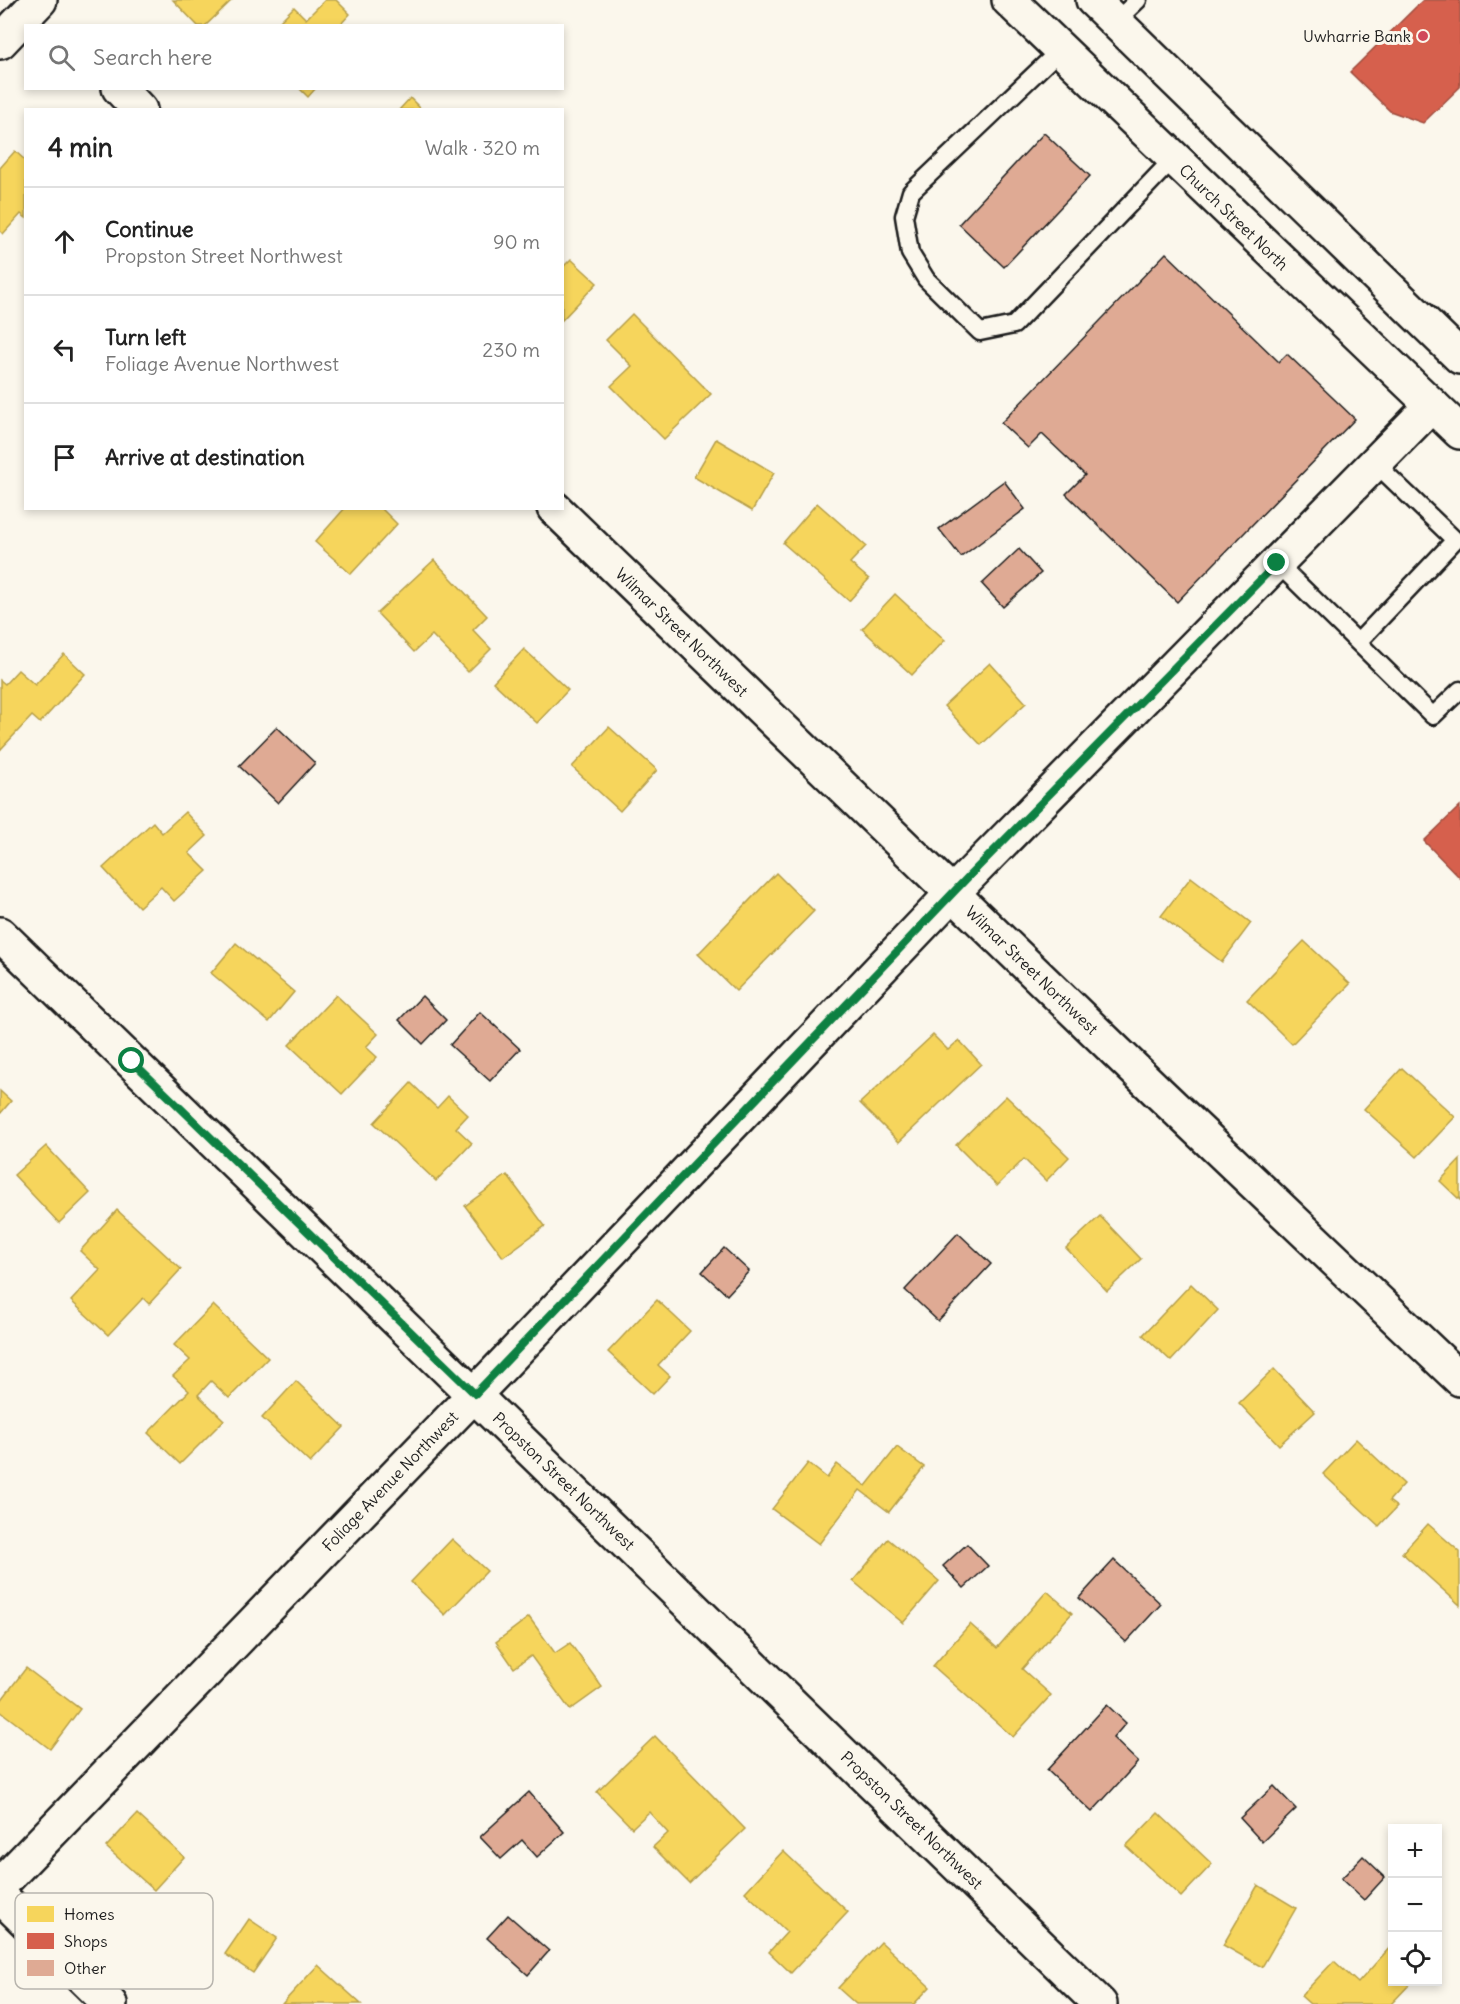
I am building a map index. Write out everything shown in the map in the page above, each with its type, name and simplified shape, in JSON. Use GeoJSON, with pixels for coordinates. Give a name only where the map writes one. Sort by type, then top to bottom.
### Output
{"type":"FeatureCollection","features":[{"type":"Feature","properties":{"kind":"street","name":"Church Street North"},"geometry":{"type":"LineString","coordinates":[[1009,0],[1460,432]]}},
{"type":"Feature","properties":{"kind":"street"},"geometry":{"type":"LineString","coordinates":[[1115,7],[1460,357]]}},
{"type":"Feature","properties":{"kind":"street"},"geometry":{"type":"LineString","coordinates":[[0,42],[38,8]]}},
{"type":"Feature","properties":{"kind":"street"},"geometry":{"type":"LineString","coordinates":[[121,90],[138,108]]}},
{"type":"Feature","properties":{"kind":"street","name":"Foliage Avenue Northwest"},"geometry":{"type":"LineString","coordinates":[[0,1885],[475,1394],[953,892],[1432,405]]}},
{"type":"Feature","properties":{"kind":"street","name":"Wilmar Street Northwest"},"geometry":{"type":"LineString","coordinates":[[556,510],[1460,1379]]}},
{"type":"Feature","properties":{"kind":"street","name":"Propston Street Northwest"},"geometry":{"type":"LineString","coordinates":[[0,934],[1100,2004]]}},
{"type":"Feature","properties":{"kind":"street"},"geometry":{"type":"LineString","coordinates":[[0,1896],[15,1911]]}},
{"type":"Feature","properties":{"kind":"street"},"geometry":{"type":"LineString","coordinates":[[95,1989],[110,2004]]}},
{"type":"Feature","properties":{"kind":"lane"},"geometry":{"type":"LineString","coordinates":[[1060,50],[911,192],[904,216],[910,252],[926,279],[980,332],[1014,325],[1173,159]]}},
{"type":"Feature","properties":{"kind":"lane"},"geometry":{"type":"LineString","coordinates":[[1358,642],[1455,540],[1375,463]]}},
{"type":"Feature","properties":{"kind":"lane"},"geometry":{"type":"LineString","coordinates":[[1277,563],[1433,716],[1460,690]]}},
{"type":"Feature","properties":{"kind":"building: Homes"},"geometry":{"type":"Polygon","coordinates":[[[173,0],[232,0],[207,24],[196,24],[173,0]]]}},
{"type":"Feature","properties":{"kind":"building: Homes"},"geometry":{"type":"Polygon","coordinates":[[[325,0],[336,0],[350,14],[341,24],[277,24],[294,7],[306,19],[325,0]]]}},
{"type":"Feature","properties":{"kind":"building: Homes"},"geometry":{"type":"Polygon","coordinates":[[[301,90],[314,90],[308,97],[301,90]]]}},
{"type":"Feature","properties":{"kind":"building: Homes"},"geometry":{"type":"Polygon","coordinates":[[[410,98],[420,108],[401,108],[410,98]]]}},
{"type":"Feature","properties":{"kind":"building: Homes"},"geometry":{"type":"Polygon","coordinates":[[[15,151],[24,159],[24,216],[21,214],[3,234],[0,231],[0,168],[15,151]]]}},
{"type":"Feature","properties":{"kind":"building: Homes"},"geometry":{"type":"Polygon","coordinates":[[[571,259],[597,283],[564,318],[564,266],[571,259]]]}},
{"type":"Feature","properties":{"kind":"building: Homes"},"geometry":{"type":"Polygon","coordinates":[[[632,314],[711,394],[664,439],[611,386],[632,366],[606,340],[632,314]]]}},
{"type":"Feature","properties":{"kind":"building: Homes"},"geometry":{"type":"Polygon","coordinates":[[[716,439],[774,473],[752,511],[694,477],[716,439]]]}},
{"type":"Feature","properties":{"kind":"building: Homes"},"geometry":{"type":"Polygon","coordinates":[[[817,503],[866,546],[850,563],[869,579],[849,601],[783,543],[817,503]]]}},
{"type":"Feature","properties":{"kind":"building: Homes"},"geometry":{"type":"Polygon","coordinates":[[[343,510],[383,510],[397,524],[351,574],[315,542],[343,510]]]}},
{"type":"Feature","properties":{"kind":"building: Homes"},"geometry":{"type":"Polygon","coordinates":[[[434,560],[487,616],[473,630],[491,649],[468,672],[432,635],[414,652],[377,613],[434,560]]]}},
{"type":"Feature","properties":{"kind":"building: Homes"},"geometry":{"type":"Polygon","coordinates":[[[895,594],[945,640],[912,675],[862,629],[895,594]]]}},
{"type":"Feature","properties":{"kind":"building: Homes"},"geometry":{"type":"Polygon","coordinates":[[[524,649],[568,690],[537,723],[493,682],[524,649]]]}},
{"type":"Feature","properties":{"kind":"building: Homes"},"geometry":{"type":"Polygon","coordinates":[[[64,654],[85,674],[40,723],[32,716],[0,750],[0,680],[5,684],[18,670],[35,685],[64,654]]]}},
{"type":"Feature","properties":{"kind":"building: Homes"},"geometry":{"type":"Polygon","coordinates":[[[990,663],[1026,703],[981,745],[944,706],[990,663]]]}},
{"type":"Feature","properties":{"kind":"building: Homes"},"geometry":{"type":"Polygon","coordinates":[[[609,727],[657,770],[620,811],[572,767],[609,727]]]}},
{"type":"Feature","properties":{"kind":"building: Homes"},"geometry":{"type":"Polygon","coordinates":[[[185,812],[207,836],[189,853],[207,871],[174,901],[161,887],[139,907],[103,868],[153,822],[162,833],[185,812]]]}},
{"type":"Feature","properties":{"kind":"building: Homes"},"geometry":{"type":"Polygon","coordinates":[[[776,873],[814,911],[736,991],[698,954],[776,873]]]}},
{"type":"Feature","properties":{"kind":"building: Homes"},"geometry":{"type":"Polygon","coordinates":[[[1191,877],[1251,923],[1222,962],[1161,916],[1191,877]]]}},
{"type":"Feature","properties":{"kind":"building: Homes"},"geometry":{"type":"Polygon","coordinates":[[[1304,941],[1350,984],[1292,1044],[1247,1000],[1304,941]]]}},
{"type":"Feature","properties":{"kind":"building: Homes"},"geometry":{"type":"Polygon","coordinates":[[[236,943],[294,992],[269,1022],[211,973],[236,943]]]}},
{"type":"Feature","properties":{"kind":"building: Homes"},"geometry":{"type":"Polygon","coordinates":[[[336,995],[378,1034],[366,1047],[377,1057],[342,1094],[289,1045],[336,995]]]}},
{"type":"Feature","properties":{"kind":"building: Homes"},"geometry":{"type":"Polygon","coordinates":[[[933,1035],[948,1050],[959,1040],[981,1064],[899,1142],[860,1103],[933,1035]]]}},
{"type":"Feature","properties":{"kind":"building: Homes"},"geometry":{"type":"Polygon","coordinates":[[[1402,1068],[1455,1117],[1417,1157],[1364,1109],[1402,1068]]]}},
{"type":"Feature","properties":{"kind":"building: Homes"},"geometry":{"type":"Polygon","coordinates":[[[411,1083],[437,1108],[448,1096],[468,1115],[456,1128],[472,1143],[436,1181],[374,1123],[411,1083]]]}},
{"type":"Feature","properties":{"kind":"building: Homes"},"geometry":{"type":"Polygon","coordinates":[[[0,1091],[11,1101],[0,1114],[0,1091]]]}},
{"type":"Feature","properties":{"kind":"building: Homes"},"geometry":{"type":"Polygon","coordinates":[[[1006,1096],[1069,1157],[1046,1181],[1024,1159],[997,1186],[956,1145],[1006,1096]]]}},
{"type":"Feature","properties":{"kind":"building: Homes"},"geometry":{"type":"Polygon","coordinates":[[[46,1146],[90,1193],[59,1223],[14,1175],[46,1146]]]}},
{"type":"Feature","properties":{"kind":"building: Homes"},"geometry":{"type":"Polygon","coordinates":[[[1460,1160],[1460,1200],[1440,1181],[1460,1160]]]}},
{"type":"Feature","properties":{"kind":"building: Homes"},"geometry":{"type":"Polygon","coordinates":[[[507,1175],[545,1226],[503,1257],[465,1206],[507,1175]]]}},
{"type":"Feature","properties":{"kind":"building: Homes"},"geometry":{"type":"Polygon","coordinates":[[[117,1210],[181,1269],[149,1304],[143,1298],[108,1335],[71,1301],[100,1270],[80,1251],[117,1210]]]}},
{"type":"Feature","properties":{"kind":"building: Homes"},"geometry":{"type":"Polygon","coordinates":[[[1100,1216],[1141,1259],[1107,1291],[1066,1248],[1100,1216]]]}},
{"type":"Feature","properties":{"kind":"building: Homes"},"geometry":{"type":"Polygon","coordinates":[[[1191,1284],[1218,1310],[1171,1361],[1143,1335],[1191,1284]]]}},
{"type":"Feature","properties":{"kind":"building: Homes"},"geometry":{"type":"Polygon","coordinates":[[[657,1300],[690,1331],[658,1365],[670,1376],[653,1394],[608,1352],[657,1300]]]}},
{"type":"Feature","properties":{"kind":"building: Homes"},"geometry":{"type":"Polygon","coordinates":[[[213,1305],[268,1358],[229,1398],[211,1381],[198,1395],[224,1420],[180,1464],[148,1433],[189,1391],[173,1376],[190,1360],[174,1345],[213,1305]]]}},
{"type":"Feature","properties":{"kind":"building: Homes"},"geometry":{"type":"Polygon","coordinates":[[[1274,1369],[1315,1412],[1279,1445],[1239,1403],[1274,1369]]]}},
{"type":"Feature","properties":{"kind":"building: Homes"},"geometry":{"type":"Polygon","coordinates":[[[296,1381],[344,1427],[310,1463],[262,1418],[296,1381]]]}},
{"type":"Feature","properties":{"kind":"building: Homes"},"geometry":{"type":"Polygon","coordinates":[[[1356,1439],[1404,1484],[1389,1501],[1397,1507],[1379,1526],[1323,1474],[1356,1439]]]}},
{"type":"Feature","properties":{"kind":"building: Homes"},"geometry":{"type":"Polygon","coordinates":[[[897,1447],[924,1467],[889,1512],[860,1490],[819,1544],[772,1509],[808,1463],[827,1478],[837,1464],[866,1486],[897,1447]]]}},
{"type":"Feature","properties":{"kind":"building: Homes"},"geometry":{"type":"Polygon","coordinates":[[[1428,1524],[1460,1552],[1460,1605],[1402,1553],[1428,1524]]]}},
{"type":"Feature","properties":{"kind":"building: Homes"},"geometry":{"type":"Polygon","coordinates":[[[452,1539],[487,1571],[445,1615],[411,1582],[452,1539]]]}},
{"type":"Feature","properties":{"kind":"building: Homes"},"geometry":{"type":"Polygon","coordinates":[[[888,1539],[939,1581],[903,1623],[853,1581],[888,1539]]]}},
{"type":"Feature","properties":{"kind":"building: Homes"},"geometry":{"type":"Polygon","coordinates":[[[1047,1591],[1072,1613],[1022,1669],[1051,1695],[1013,1737],[933,1666],[970,1624],[997,1648],[1047,1591]]]}},
{"type":"Feature","properties":{"kind":"building: Homes"},"geometry":{"type":"Polygon","coordinates":[[[529,1617],[555,1653],[570,1643],[602,1687],[570,1710],[531,1656],[514,1668],[496,1642],[529,1617]]]}},
{"type":"Feature","properties":{"kind":"building: Homes"},"geometry":{"type":"Polygon","coordinates":[[[26,1668],[80,1709],[50,1749],[0,1711],[0,1702],[26,1668]]]}},
{"type":"Feature","properties":{"kind":"building: Homes"},"geometry":{"type":"Polygon","coordinates":[[[655,1736],[745,1829],[689,1883],[653,1847],[668,1833],[649,1812],[632,1828],[597,1792],[655,1736]]]}},
{"type":"Feature","properties":{"kind":"building: Homes"},"geometry":{"type":"Polygon","coordinates":[[[1158,1813],[1212,1864],[1181,1897],[1126,1846],[1158,1813]]]}},
{"type":"Feature","properties":{"kind":"building: Homes"},"geometry":{"type":"Polygon","coordinates":[[[137,1814],[184,1857],[154,1890],[106,1847],[137,1814]]]}},
{"type":"Feature","properties":{"kind":"building: Homes"},"geometry":{"type":"Polygon","coordinates":[[[783,1851],[848,1912],[791,1973],[769,1952],[787,1932],[745,1892],[783,1851]]]}},
{"type":"Feature","properties":{"kind":"building: Homes"},"geometry":{"type":"Polygon","coordinates":[[[1258,1885],[1296,1908],[1262,1967],[1223,1945],[1258,1885]]]}},
{"type":"Feature","properties":{"kind":"building: Homes"},"geometry":{"type":"Polygon","coordinates":[[[249,1919],[277,1938],[253,1973],[225,1954],[249,1919]]]}},
{"type":"Feature","properties":{"kind":"building: Homes"},"geometry":{"type":"Polygon","coordinates":[[[881,1942],[930,1987],[914,2004],[856,2004],[838,1988],[881,1942]]]}},
{"type":"Feature","properties":{"kind":"building: Homes"},"geometry":{"type":"Polygon","coordinates":[[[1388,1949],[1388,1986],[1408,1986],[1391,2004],[1310,2004],[1301,1996],[1334,1961],[1358,1983],[1388,1949]]]}},
{"type":"Feature","properties":{"kind":"building: Homes"},"geometry":{"type":"Polygon","coordinates":[[[318,1965],[361,2004],[282,2004],[318,1965]]]}},
{"type":"Feature","properties":{"kind":"building: Shops","name":"Uwharrie Bank"},"geometry":{"type":"Polygon","coordinates":[[[1423,0],[1460,0],[1460,87],[1423,123],[1390,111],[1350,72],[1423,0]]]}},
{"type":"Feature","properties":{"kind":"building: Shops"},"geometry":{"type":"Polygon","coordinates":[[[1460,806],[1460,878],[1424,841],[1460,806]]]}},
{"type":"Feature","properties":{"kind":"building: Other"},"geometry":{"type":"Polygon","coordinates":[[[1044,133],[1090,176],[1004,267],[959,224],[1044,133]]]}},
{"type":"Feature","properties":{"kind":"building: Other"},"geometry":{"type":"Polygon","coordinates":[[[1166,253],[1279,362],[1287,354],[1355,419],[1177,602],[1066,494],[1085,475],[1042,434],[1028,448],[1001,423],[1166,253]]]}},
{"type":"Feature","properties":{"kind":"building: Other"},"geometry":{"type":"Polygon","coordinates":[[[1004,481],[1025,509],[961,557],[939,529],[1004,481]]]}},
{"type":"Feature","properties":{"kind":"building: Other"},"geometry":{"type":"Polygon","coordinates":[[[1019,549],[1041,573],[1003,607],[982,584],[1019,549]]]}},
{"type":"Feature","properties":{"kind":"building: Other"},"geometry":{"type":"Polygon","coordinates":[[[277,727],[315,763],[278,803],[239,766],[277,727]]]}},
{"type":"Feature","properties":{"kind":"building: Other"},"geometry":{"type":"Polygon","coordinates":[[[422,996],[446,1020],[423,1044],[399,1020],[422,996]]]}},
{"type":"Feature","properties":{"kind":"building: Other"},"geometry":{"type":"Polygon","coordinates":[[[480,1012],[520,1049],[490,1081],[450,1045],[480,1012]]]}},
{"type":"Feature","properties":{"kind":"building: Other"},"geometry":{"type":"Polygon","coordinates":[[[958,1233],[991,1264],[938,1321],[905,1290],[958,1233]]]}},
{"type":"Feature","properties":{"kind":"building: Other"},"geometry":{"type":"Polygon","coordinates":[[[724,1248],[749,1271],[727,1295],[702,1272],[724,1248]]]}},
{"type":"Feature","properties":{"kind":"building: Other"},"geometry":{"type":"Polygon","coordinates":[[[967,1544],[988,1566],[964,1588],[943,1566],[967,1544]]]}},
{"type":"Feature","properties":{"kind":"building: Other"},"geometry":{"type":"Polygon","coordinates":[[[1114,1560],[1161,1604],[1126,1642],[1079,1598],[1114,1560]]]}},
{"type":"Feature","properties":{"kind":"building: Other"},"geometry":{"type":"Polygon","coordinates":[[[1107,1705],[1126,1723],[1113,1738],[1138,1762],[1092,1812],[1047,1770],[1107,1705]]]}},
{"type":"Feature","properties":{"kind":"building: Other"},"geometry":{"type":"Polygon","coordinates":[[[1274,1786],[1296,1809],[1262,1842],[1240,1818],[1274,1786]]]}},
{"type":"Feature","properties":{"kind":"building: Other"},"geometry":{"type":"Polygon","coordinates":[[[529,1792],[564,1832],[537,1857],[522,1840],[501,1859],[480,1837],[529,1792]]]}},
{"type":"Feature","properties":{"kind":"building: Other"},"geometry":{"type":"Polygon","coordinates":[[[1363,1856],[1385,1877],[1364,1900],[1341,1879],[1363,1856]]]}},
{"type":"Feature","properties":{"kind":"building: Other"},"geometry":{"type":"Polygon","coordinates":[[[508,1915],[549,1951],[528,1975],[487,1938],[508,1915]]]}},
{"type":"Feature","properties":{"kind":"place","name":"Uwharrie Bank"},"geometry":{"type":"Point","coordinates":[1423,36]}},
{"type":"Feature","properties":{"kind":"route"},"geometry":{"type":"LineString","coordinates":[[132,1061],[475,1394],[968,877],[1277,563]]}}]}
